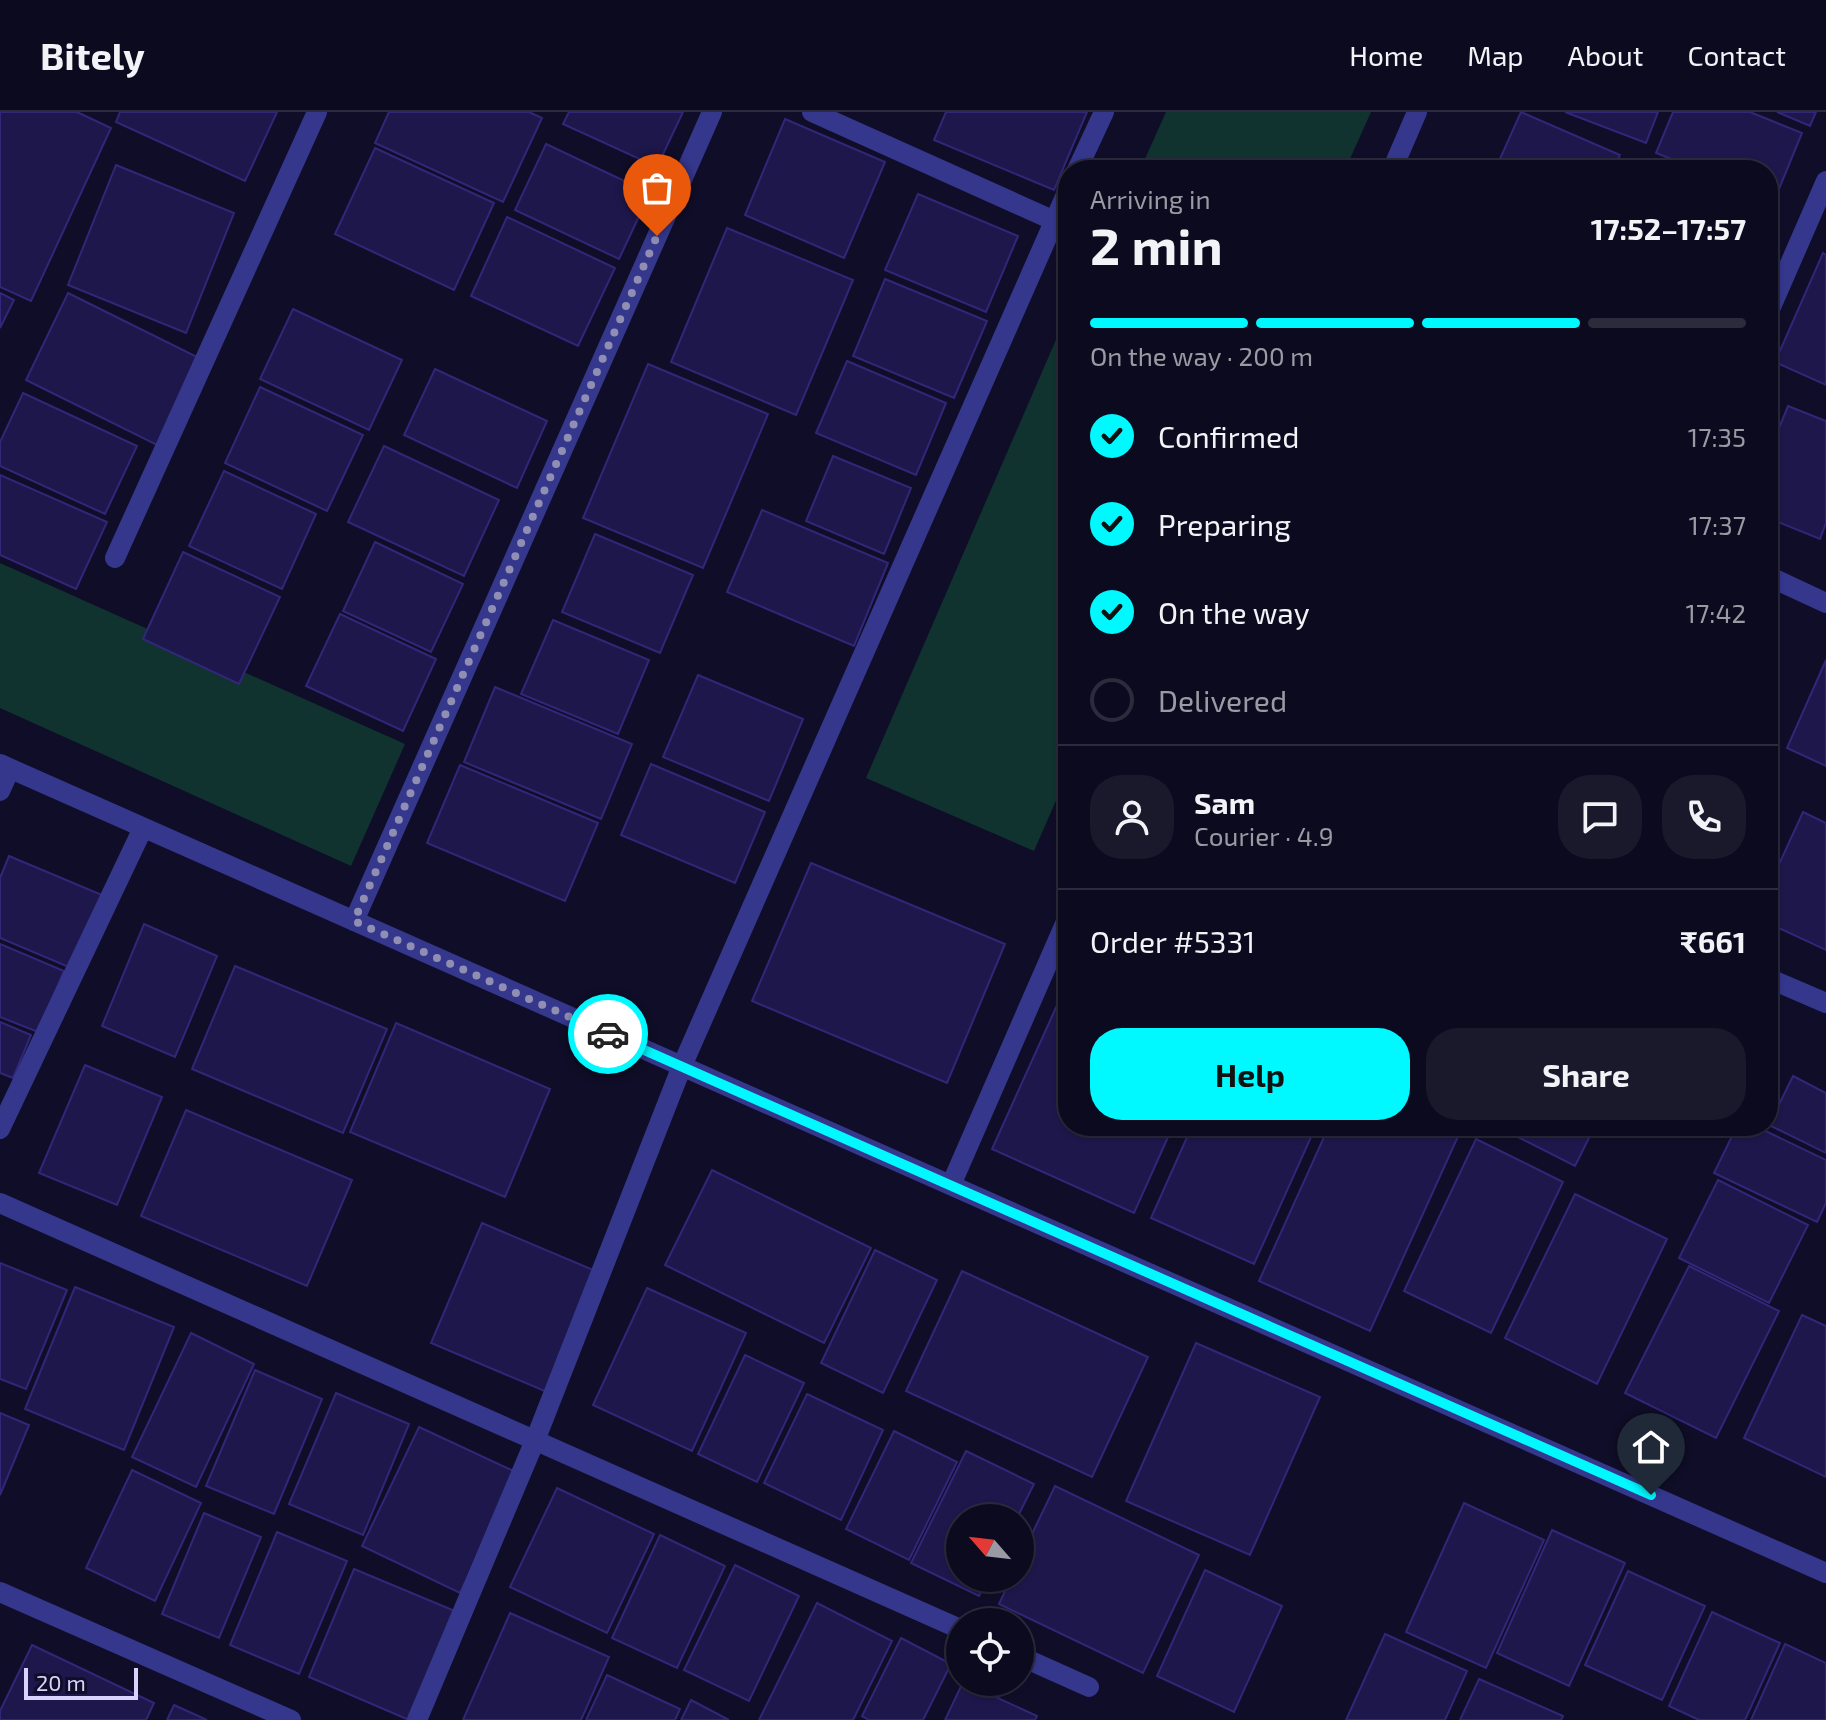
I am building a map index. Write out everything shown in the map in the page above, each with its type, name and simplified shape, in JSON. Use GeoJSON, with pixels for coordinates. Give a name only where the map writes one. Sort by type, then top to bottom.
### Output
{"type":"FeatureCollection","features":[{"type":"Feature","properties":{"kind":"street"},"geometry":{"type":"LineString","coordinates":[[115,558],[317,112]]}},
{"type":"Feature","properties":{"kind":"street"},"geometry":{"type":"LineString","coordinates":[[354,921],[712,112]]}},
{"type":"Feature","properties":{"kind":"street"},"geometry":{"type":"LineString","coordinates":[[812,112],[1058,223]]}},
{"type":"Feature","properties":{"kind":"street"},"geometry":{"type":"LineString","coordinates":[[1082,160],[1104,112]]}},
{"type":"Feature","properties":{"kind":"street"},"geometry":{"type":"LineString","coordinates":[[1396,160],[1417,112]]}},
{"type":"Feature","properties":{"kind":"street"},"geometry":{"type":"LineString","coordinates":[[1778,292],[1824,192]]}},
{"type":"Feature","properties":{"kind":"street"},"geometry":{"type":"LineString","coordinates":[[417,1720],[536,1438],[682,1066],[1058,231]]}},
{"type":"Feature","properties":{"kind":"street"},"geometry":{"type":"LineString","coordinates":[[1778,581],[1826,603]]}},
{"type":"Feature","properties":{"kind":"street"},"geometry":{"type":"LineString","coordinates":[[0,791],[5,766],[1826,1573]]}},
{"type":"Feature","properties":{"kind":"street"},"geometry":{"type":"LineString","coordinates":[[0,1129],[8,1091],[143,828]]}},
{"type":"Feature","properties":{"kind":"street"},"geometry":{"type":"LineString","coordinates":[[951,1185],[1058,940]]}},
{"type":"Feature","properties":{"kind":"street"},"geometry":{"type":"LineString","coordinates":[[1778,982],[1826,1003]]}},
{"type":"Feature","properties":{"kind":"street"},"geometry":{"type":"LineString","coordinates":[[0,1203],[536,1438],[946,1623]]}},
{"type":"Feature","properties":{"kind":"street"},"geometry":{"type":"LineString","coordinates":[[0,1592],[291,1720]]}},
{"type":"Feature","properties":{"kind":"street"},"geometry":{"type":"LineString","coordinates":[[1034,1662],[1089,1687]]}},
{"type":"Feature","properties":{"kind":"green space"},"geometry":{"type":"Polygon","coordinates":[[[1166,112],[1371,112],[1349,160],[1144,160],[1166,112]]]}},
{"type":"Feature","properties":{"kind":"green space"},"geometry":{"type":"Polygon","coordinates":[[[1058,335],[1058,796],[1034,851],[866,778],[1058,335]]]}},
{"type":"Feature","properties":{"kind":"green space"},"geometry":{"type":"Polygon","coordinates":[[[0,563],[405,744],[351,866],[0,708],[0,563]]]}},
{"type":"Feature","properties":{"kind":"building"},"geometry":{"type":"Polygon","coordinates":[[[0,112],[77,112],[111,128],[31,301],[0,287],[0,112]]]}},
{"type":"Feature","properties":{"kind":"building"},"geometry":{"type":"Polygon","coordinates":[[[120,112],[277,112],[245,181],[116,122],[120,112]]]}},
{"type":"Feature","properties":{"kind":"building"},"geometry":{"type":"Polygon","coordinates":[[[389,112],[529,112],[542,118],[503,202],[375,143],[389,112]]]}},
{"type":"Feature","properties":{"kind":"building"},"geometry":{"type":"Polygon","coordinates":[[[569,112],[683,112],[657,167],[563,124],[569,112]]]}},
{"type":"Feature","properties":{"kind":"building"},"geometry":{"type":"Polygon","coordinates":[[[946,112],[1087,112],[1067,160],[1058,160],[1058,181],[1054,190],[934,140],[946,112]]]}},
{"type":"Feature","properties":{"kind":"building"},"geometry":{"type":"Polygon","coordinates":[[[1521,112],[1620,155],[1618,160],[1499,160],[1521,112]]]}},
{"type":"Feature","properties":{"kind":"building"},"geometry":{"type":"Polygon","coordinates":[[[1565,112],[1658,112],[1646,143],[1565,112]]]}},
{"type":"Feature","properties":{"kind":"building"},"geometry":{"type":"Polygon","coordinates":[[[1673,112],[1750,112],[1802,133],[1778,191],[1778,160],[1674,160],[1656,153],[1673,112]]]}},
{"type":"Feature","properties":{"kind":"building"},"geometry":{"type":"Polygon","coordinates":[[[1777,112],[1816,112],[1810,126],[1777,112]]]}},
{"type":"Feature","properties":{"kind":"building"},"geometry":{"type":"Polygon","coordinates":[[[785,119],[885,162],[844,258],[745,215],[785,119]]]}},
{"type":"Feature","properties":{"kind":"building"},"geometry":{"type":"Polygon","coordinates":[[[546,144],[650,193],[619,259],[515,210],[546,144]]]}},
{"type":"Feature","properties":{"kind":"building"},"geometry":{"type":"Polygon","coordinates":[[[375,148],[494,203],[454,290],[335,234],[375,148]]]}},
{"type":"Feature","properties":{"kind":"building"},"geometry":{"type":"Polygon","coordinates":[[[116,165],[234,213],[186,333],[68,285],[116,165]]]}},
{"type":"Feature","properties":{"kind":"building"},"geometry":{"type":"Polygon","coordinates":[[[918,194],[1018,236],[986,312],[885,270],[918,194]]]}},
{"type":"Feature","properties":{"kind":"building"},"geometry":{"type":"Polygon","coordinates":[[[507,217],[615,268],[578,346],[471,296],[507,217]]]}},
{"type":"Feature","properties":{"kind":"building"},"geometry":{"type":"Polygon","coordinates":[[[727,228],[853,280],[796,415],[671,362],[727,228]]]}},
{"type":"Feature","properties":{"kind":"building"},"geometry":{"type":"Polygon","coordinates":[[[1823,253],[1826,255],[1826,385],[1778,363],[1778,355],[1823,253]]]}},
{"type":"Feature","properties":{"kind":"building"},"geometry":{"type":"Polygon","coordinates":[[[885,279],[987,321],[954,398],[853,356],[885,279]]]}},
{"type":"Feature","properties":{"kind":"building"},"geometry":{"type":"Polygon","coordinates":[[[0,293],[14,300],[0,328],[0,293]]]}},
{"type":"Feature","properties":{"kind":"building"},"geometry":{"type":"Polygon","coordinates":[[[68,293],[201,359],[157,445],[26,380],[68,293]]]}},
{"type":"Feature","properties":{"kind":"building"},"geometry":{"type":"Polygon","coordinates":[[[293,309],[402,360],[369,430],[260,379],[293,309]]]}},
{"type":"Feature","properties":{"kind":"building"},"geometry":{"type":"Polygon","coordinates":[[[847,361],[946,403],[916,475],[816,433],[847,361]]]}},
{"type":"Feature","properties":{"kind":"building"},"geometry":{"type":"Polygon","coordinates":[[[648,364],[768,414],[703,568],[583,518],[648,364]]]}},
{"type":"Feature","properties":{"kind":"building"},"geometry":{"type":"Polygon","coordinates":[[[435,369],[547,421],[517,488],[404,435],[435,369]]]}},
{"type":"Feature","properties":{"kind":"building"},"geometry":{"type":"Polygon","coordinates":[[[260,387],[363,435],[327,511],[225,463],[260,387]]]}},
{"type":"Feature","properties":{"kind":"building"},"geometry":{"type":"Polygon","coordinates":[[[23,393],[137,446],[105,514],[0,466],[0,442],[23,393]]]}},
{"type":"Feature","properties":{"kind":"building"},"geometry":{"type":"Polygon","coordinates":[[[1788,406],[1826,421],[1826,523],[1820,539],[1778,522],[1778,430],[1788,406]]]}},
{"type":"Feature","properties":{"kind":"building"},"geometry":{"type":"Polygon","coordinates":[[[384,446],[499,500],[464,576],[348,522],[384,446]]]}},
{"type":"Feature","properties":{"kind":"building"},"geometry":{"type":"Polygon","coordinates":[[[833,456],[911,488],[884,554],[806,521],[833,456]]]}},
{"type":"Feature","properties":{"kind":"building"},"geometry":{"type":"Polygon","coordinates":[[[224,471],[316,514],[282,589],[189,546],[224,471]]]}},
{"type":"Feature","properties":{"kind":"building"},"geometry":{"type":"Polygon","coordinates":[[[0,475],[107,522],[76,589],[0,555],[0,475]]]}},
{"type":"Feature","properties":{"kind":"building"},"geometry":{"type":"Polygon","coordinates":[[[762,510],[888,563],[854,646],[727,592],[762,510]]]}},
{"type":"Feature","properties":{"kind":"building"},"geometry":{"type":"Polygon","coordinates":[[[595,534],[693,575],[660,653],[562,612],[595,534]]]}},
{"type":"Feature","properties":{"kind":"building"},"geometry":{"type":"Polygon","coordinates":[[[375,542],[463,584],[431,652],[343,611],[375,542]]]}},
{"type":"Feature","properties":{"kind":"building"},"geometry":{"type":"Polygon","coordinates":[[[183,552],[280,597],[239,684],[143,639],[183,552]]]}},
{"type":"Feature","properties":{"kind":"building"},"geometry":{"type":"Polygon","coordinates":[[[340,614],[436,659],[403,731],[306,686],[340,614]]]}},
{"type":"Feature","properties":{"kind":"building"},"geometry":{"type":"Polygon","coordinates":[[[553,620],[649,660],[618,734],[521,694],[553,620]]]}},
{"type":"Feature","properties":{"kind":"building"},"geometry":{"type":"Polygon","coordinates":[[[1826,660],[1826,766],[1787,748],[1826,660]]]}},
{"type":"Feature","properties":{"kind":"building"},"geometry":{"type":"Polygon","coordinates":[[[698,675],[803,719],[769,801],[663,757],[698,675]]]}},
{"type":"Feature","properties":{"kind":"building"},"geometry":{"type":"Polygon","coordinates":[[[495,687],[632,744],[601,819],[464,762],[495,687]]]}},
{"type":"Feature","properties":{"kind":"building"},"geometry":{"type":"Polygon","coordinates":[[[651,764],[765,812],[735,883],[621,835],[651,764]]]}},
{"type":"Feature","properties":{"kind":"building"},"geometry":{"type":"Polygon","coordinates":[[[460,765],[598,823],[565,901],[427,843],[460,765]]]}},
{"type":"Feature","properties":{"kind":"building"},"geometry":{"type":"Polygon","coordinates":[[[1803,812],[1826,823],[1826,950],[1778,928],[1778,866],[1803,812]]]}},
{"type":"Feature","properties":{"kind":"building"},"geometry":{"type":"Polygon","coordinates":[[[9,856],[102,895],[71,968],[0,938],[0,878],[9,856]]]}},
{"type":"Feature","properties":{"kind":"building"},"geometry":{"type":"Polygon","coordinates":[[[811,863],[1005,944],[947,1083],[752,1001],[811,863]]]}},
{"type":"Feature","properties":{"kind":"building"},"geometry":{"type":"Polygon","coordinates":[[[144,924],[217,956],[175,1057],[102,1026],[144,924]]]}},
{"type":"Feature","properties":{"kind":"building"},"geometry":{"type":"Polygon","coordinates":[[[0,944],[64,971],[38,1032],[0,1017],[0,944]]]}},
{"type":"Feature","properties":{"kind":"building"},"geometry":{"type":"Polygon","coordinates":[[[235,966],[387,1029],[343,1133],[192,1069],[235,966]]]}},
{"type":"Feature","properties":{"kind":"building"},"geometry":{"type":"Polygon","coordinates":[[[1058,1003],[1058,1136],[1169,1136],[1134,1213],[992,1149],[1058,1003]]]}},
{"type":"Feature","properties":{"kind":"building"},"geometry":{"type":"Polygon","coordinates":[[[0,1022],[31,1035],[13,1078],[0,1073],[0,1022]]]}},
{"type":"Feature","properties":{"kind":"building"},"geometry":{"type":"Polygon","coordinates":[[[396,1023],[550,1089],[505,1197],[350,1132],[396,1023]]]}},
{"type":"Feature","properties":{"kind":"building"},"geometry":{"type":"Polygon","coordinates":[[[85,1065],[162,1097],[117,1205],[39,1173],[85,1065]]]}},
{"type":"Feature","properties":{"kind":"building"},"geometry":{"type":"Polygon","coordinates":[[[1793,1076],[1826,1093],[1826,1153],[1778,1129],[1778,1107],[1793,1076]]]}},
{"type":"Feature","properties":{"kind":"building"},"geometry":{"type":"Polygon","coordinates":[[[186,1110],[352,1180],[307,1286],[141,1216],[186,1110]]]}},
{"type":"Feature","properties":{"kind":"building"},"geometry":{"type":"Polygon","coordinates":[[[1188,1136],[1312,1136],[1254,1264],[1151,1218],[1188,1136]]]}},
{"type":"Feature","properties":{"kind":"building"},"geometry":{"type":"Polygon","coordinates":[[[1324,1136],[1458,1136],[1370,1331],[1259,1281],[1324,1136]]]}},
{"type":"Feature","properties":{"kind":"building"},"geometry":{"type":"Polygon","coordinates":[[[1516,1136],[1590,1136],[1575,1166],[1516,1136]]]}},
{"type":"Feature","properties":{"kind":"building"},"geometry":{"type":"Polygon","coordinates":[[[1732,1136],[1776,1136],[1826,1160],[1826,1203],[1817,1222],[1714,1173],[1732,1136]]]}},
{"type":"Feature","properties":{"kind":"building"},"geometry":{"type":"Polygon","coordinates":[[[1476,1139],[1563,1182],[1491,1333],[1404,1291],[1476,1139]]]}},
{"type":"Feature","properties":{"kind":"building"},"geometry":{"type":"Polygon","coordinates":[[[712,1170],[871,1248],[824,1343],[665,1265],[712,1170]]]}},
{"type":"Feature","properties":{"kind":"building"},"geometry":{"type":"Polygon","coordinates":[[[1718,1180],[1808,1225],[1769,1303],[1679,1258],[1718,1180]]]}},
{"type":"Feature","properties":{"kind":"building"},"geometry":{"type":"Polygon","coordinates":[[[1575,1194],[1667,1239],[1597,1384],[1505,1338],[1575,1194]]]}},
{"type":"Feature","properties":{"kind":"building"},"geometry":{"type":"Polygon","coordinates":[[[482,1223],[598,1272],[547,1392],[431,1343],[482,1223]]]}},
{"type":"Feature","properties":{"kind":"building"},"geometry":{"type":"Polygon","coordinates":[[[875,1250],[937,1280],[883,1393],[821,1363],[875,1250]]]}},
{"type":"Feature","properties":{"kind":"building"},"geometry":{"type":"Polygon","coordinates":[[[0,1263],[67,1290],[26,1389],[0,1379],[0,1263]]]}},
{"type":"Feature","properties":{"kind":"building"},"geometry":{"type":"Polygon","coordinates":[[[1689,1266],[1779,1311],[1716,1438],[1625,1393],[1689,1266]]]}},
{"type":"Feature","properties":{"kind":"building"},"geometry":{"type":"Polygon","coordinates":[[[962,1271],[1148,1357],[1092,1477],[906,1391],[962,1271]]]}},
{"type":"Feature","properties":{"kind":"building"},"geometry":{"type":"Polygon","coordinates":[[[75,1287],[174,1327],[124,1450],[25,1409],[75,1287]]]}},
{"type":"Feature","properties":{"kind":"building"},"geometry":{"type":"Polygon","coordinates":[[[647,1288],[746,1333],[692,1451],[593,1405],[647,1288]]]}},
{"type":"Feature","properties":{"kind":"building"},"geometry":{"type":"Polygon","coordinates":[[[1802,1315],[1826,1326],[1826,1477],[1744,1438],[1802,1315]]]}},
{"type":"Feature","properties":{"kind":"building"},"geometry":{"type":"Polygon","coordinates":[[[191,1333],[254,1364],[196,1487],[132,1457],[191,1333]]]}},
{"type":"Feature","properties":{"kind":"building"},"geometry":{"type":"Polygon","coordinates":[[[1196,1343],[1320,1397],[1250,1555],[1126,1501],[1196,1343]]]}},
{"type":"Feature","properties":{"kind":"building"},"geometry":{"type":"Polygon","coordinates":[[[745,1355],[804,1383],[757,1482],[698,1454],[745,1355]]]}},
{"type":"Feature","properties":{"kind":"building"},"geometry":{"type":"Polygon","coordinates":[[[255,1370],[322,1399],[274,1514],[206,1486],[255,1370]]]}},
{"type":"Feature","properties":{"kind":"building"},"geometry":{"type":"Polygon","coordinates":[[[336,1393],[409,1424],[363,1535],[289,1504],[336,1393]]]}},
{"type":"Feature","properties":{"kind":"building"},"geometry":{"type":"Polygon","coordinates":[[[807,1394],[883,1430],[841,1520],[764,1483],[807,1394]]]}},
{"type":"Feature","properties":{"kind":"building"},"geometry":{"type":"Polygon","coordinates":[[[0,1413],[29,1425],[0,1495],[0,1413]]]}},
{"type":"Feature","properties":{"kind":"building"},"geometry":{"type":"Polygon","coordinates":[[[419,1427],[518,1473],[460,1593],[362,1546],[419,1427]]]}},
{"type":"Feature","properties":{"kind":"building"},"geometry":{"type":"Polygon","coordinates":[[[894,1431],[957,1462],[909,1560],[846,1529],[894,1431]]]}},
{"type":"Feature","properties":{"kind":"building"},"geometry":{"type":"Polygon","coordinates":[[[966,1451],[1034,1484],[1024,1504],[946,1504],[946,1580],[911,1563],[966,1451]]]}},
{"type":"Feature","properties":{"kind":"building"},"geometry":{"type":"Polygon","coordinates":[[[132,1470],[201,1503],[155,1601],[86,1568],[132,1470]]]}},
{"type":"Feature","properties":{"kind":"building"},"geometry":{"type":"Polygon","coordinates":[[[1055,1486],[1199,1555],[1143,1673],[1034,1621],[1034,1608],[1007,1608],[999,1604],[1005,1592],[1034,1592],[1034,1530],[1055,1486]]]}},
{"type":"Feature","properties":{"kind":"building"},"geometry":{"type":"Polygon","coordinates":[[[557,1488],[654,1534],[607,1633],[510,1587],[557,1488]]]}},
{"type":"Feature","properties":{"kind":"building"},"geometry":{"type":"Polygon","coordinates":[[[1464,1503],[1544,1540],[1486,1668],[1406,1632],[1464,1503]]]}},
{"type":"Feature","properties":{"kind":"building"},"geometry":{"type":"Polygon","coordinates":[[[204,1513],[261,1537],[219,1638],[162,1614],[204,1513]]]}},
{"type":"Feature","properties":{"kind":"building"},"geometry":{"type":"Polygon","coordinates":[[[1552,1530],[1625,1563],[1569,1686],[1497,1653],[1552,1530]]]}},
{"type":"Feature","properties":{"kind":"building"},"geometry":{"type":"Polygon","coordinates":[[[277,1532],[347,1561],[299,1674],[230,1645],[277,1532]]]}},
{"type":"Feature","properties":{"kind":"building"},"geometry":{"type":"Polygon","coordinates":[[[660,1535],[725,1566],[677,1668],[612,1638],[660,1535]]]}},
{"type":"Feature","properties":{"kind":"building"},"geometry":{"type":"Polygon","coordinates":[[[735,1565],[799,1596],[749,1701],[684,1670],[735,1565]]]}},
{"type":"Feature","properties":{"kind":"building"},"geometry":{"type":"Polygon","coordinates":[[[354,1569],[455,1611],[409,1720],[309,1677],[354,1569]]]}},
{"type":"Feature","properties":{"kind":"building"},"geometry":{"type":"Polygon","coordinates":[[[1205,1570],[1282,1606],[1234,1712],[1157,1676],[1205,1570]]]}},
{"type":"Feature","properties":{"kind":"building"},"geometry":{"type":"Polygon","coordinates":[[[1628,1571],[1705,1606],[1662,1700],[1585,1665],[1628,1571]]]}},
{"type":"Feature","properties":{"kind":"building"},"geometry":{"type":"Polygon","coordinates":[[[817,1603],[892,1641],[853,1720],[759,1720],[817,1603]]]}},
{"type":"Feature","properties":{"kind":"building"},"geometry":{"type":"Polygon","coordinates":[[[1712,1612],[1780,1643],[1745,1720],[1699,1720],[1669,1706],[1712,1612]]]}},
{"type":"Feature","properties":{"kind":"building"},"geometry":{"type":"Polygon","coordinates":[[[510,1613],[609,1657],[581,1720],[463,1720],[510,1613]]]}},
{"type":"Feature","properties":{"kind":"building"},"geometry":{"type":"Polygon","coordinates":[[[1385,1634],[1467,1671],[1445,1720],[1346,1720],[1385,1634]]]}},
{"type":"Feature","properties":{"kind":"building"},"geometry":{"type":"Polygon","coordinates":[[[901,1638],[946,1661],[946,1674],[923,1720],[869,1720],[862,1716],[901,1638]]]}},
{"type":"Feature","properties":{"kind":"building"},"geometry":{"type":"Polygon","coordinates":[[[1785,1644],[1826,1663],[1826,1720],[1751,1720],[1785,1644]]]}},
{"type":"Feature","properties":{"kind":"building"},"geometry":{"type":"Polygon","coordinates":[[[32,1645],[154,1703],[146,1720],[0,1720],[0,1711],[32,1645]]]}},
{"type":"Feature","properties":{"kind":"building"},"geometry":{"type":"Polygon","coordinates":[[[607,1675],[680,1709],[675,1720],[586,1720],[607,1675]]]}},
{"type":"Feature","properties":{"kind":"building"},"geometry":{"type":"Polygon","coordinates":[[[1479,1679],[1563,1716],[1561,1720],[1460,1720],[1479,1679]]]}},
{"type":"Feature","properties":{"kind":"building"},"geometry":{"type":"Polygon","coordinates":[[[956,1696],[993,1696],[1037,1716],[1035,1720],[945,1720],[956,1696]]]}},
{"type":"Feature","properties":{"kind":"building"},"geometry":{"type":"Polygon","coordinates":[[[691,1700],[729,1720],[681,1720],[691,1700]]]}},
{"type":"Feature","properties":{"kind":"building"},"geometry":{"type":"Polygon","coordinates":[[[174,1705],[207,1720],[167,1720],[174,1705]]]}},
{"type":"Feature","properties":{"kind":"way so far"},"geometry":{"type":"LineString","coordinates":[[608,1034],[354,921],[657,236]]}},
{"type":"Feature","properties":{"kind":"route"},"geometry":{"type":"LineString","coordinates":[[608,1034],[1651,1495]]}}]}
